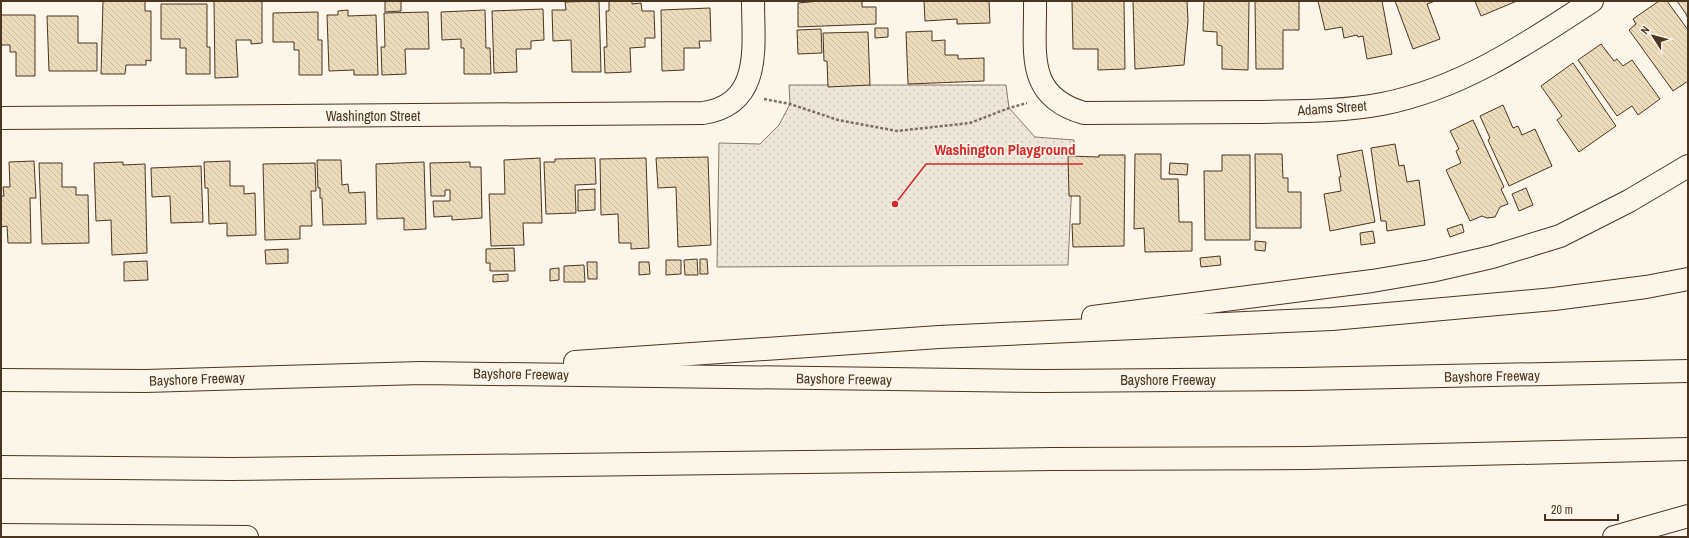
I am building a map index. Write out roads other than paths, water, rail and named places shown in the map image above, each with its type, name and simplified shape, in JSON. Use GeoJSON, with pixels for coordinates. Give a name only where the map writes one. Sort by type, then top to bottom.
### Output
{"type":"FeatureCollection","features":[{"type":"Feature","properties":{"kind":"main road","name":"Washington Street"},"geometry":{"type":"LineString","coordinates":[[1,118],[703,113],[717,111],[739,94],[748,83],[751,70],[753,1]]}},
{"type":"Feature","properties":{"kind":"main road","name":"Adams Street"},"geometry":{"type":"LineString","coordinates":[[1035,1],[1036,68],[1041,82],[1051,98],[1066,108],[1084,113],[1298,111],[1344,109],[1382,104],[1418,94],[1458,80],[1497,61],[1592,1]]}},
{"type":"Feature","properties":{"kind":"main road"},"geometry":{"type":"LineString","coordinates":[[940,336],[1372,281],[1438,270],[1492,257],[1560,236],[1630,201],[1688,166]]}},
{"type":"Feature","properties":{"kind":"main road"},"geometry":{"type":"LineString","coordinates":[[421,373],[940,336],[1332,319],[1554,299],[1646,287],[1688,279]]}},
{"type":"Feature","properties":{"kind":"main road","name":"Bayshore Freeway"},"geometry":{"type":"LineString","coordinates":[[1,380],[145,381],[421,373],[1044,381],[1310,379],[1688,370]]}},
{"type":"Feature","properties":{"kind":"main road"},"geometry":{"type":"LineString","coordinates":[[1,467],[239,469],[1061,459],[1299,458],[1688,449]]}},
{"type":"Feature","properties":{"kind":"main road"},"geometry":{"type":"LineString","coordinates":[[1614,537],[1688,516]]}},
{"type":"Feature","properties":{"kind":"main road"},"geometry":{"type":"LineString","coordinates":[[1,535],[247,537]]}},
{"type":"Feature","properties":{"kind":"place","name":"Washington Playground"},"geometry":{"type":"Point","coordinates":[895,204]}}]}
